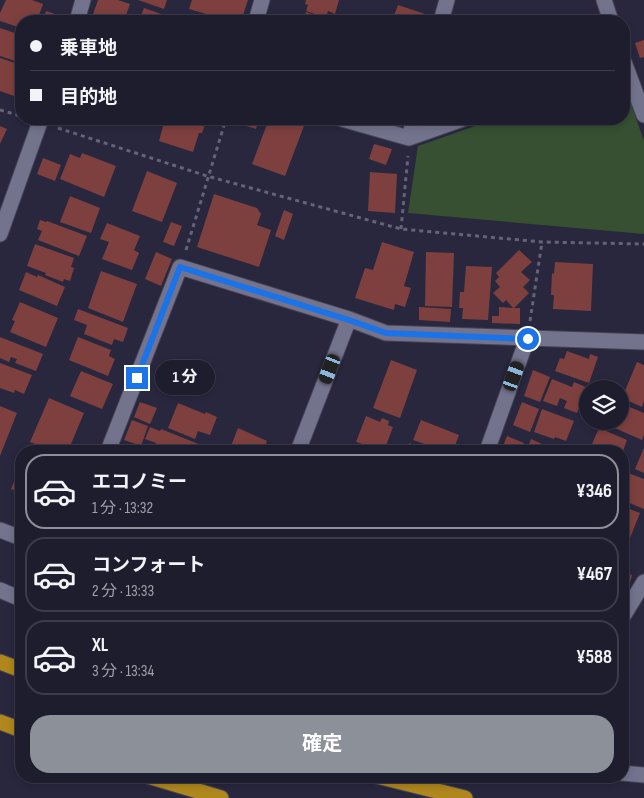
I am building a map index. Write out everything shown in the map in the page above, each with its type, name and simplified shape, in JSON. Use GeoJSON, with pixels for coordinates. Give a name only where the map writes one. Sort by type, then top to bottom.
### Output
{"type":"FeatureCollection","features":[{"type":"Feature","properties":{"kind":"highway"},"geometry":{"type":"LineString","coordinates":[[0,662],[15,668]]}},
{"type":"Feature","properties":{"kind":"highway"},"geometry":{"type":"LineString","coordinates":[[0,722],[15,728]]}},
{"type":"Feature","properties":{"kind":"highway"},"geometry":{"type":"LineString","coordinates":[[171,783],[221,798]]}},
{"type":"Feature","properties":{"kind":"highway"},"geometry":{"type":"LineString","coordinates":[[405,783],[465,798]]}},
{"type":"Feature","properties":{"kind":"street"},"geometry":{"type":"LineString","coordinates":[[79,15],[83,0]]}},
{"type":"Feature","properties":{"kind":"street"},"geometry":{"type":"LineString","coordinates":[[258,15],[262,0]]}},
{"type":"Feature","properties":{"kind":"street"},"geometry":{"type":"LineString","coordinates":[[443,15],[447,0]]}},
{"type":"Feature","properties":{"kind":"street"},"geometry":{"type":"LineString","coordinates":[[604,0],[609,15]]}},
{"type":"Feature","properties":{"kind":"street"},"geometry":{"type":"LineString","coordinates":[[630,78],[644,115]]}},
{"type":"Feature","properties":{"kind":"street"},"geometry":{"type":"LineString","coordinates":[[0,234],[38,125]]}},
{"type":"Feature","properties":{"kind":"street"},"geometry":{"type":"LineString","coordinates":[[363,125],[409,138],[446,125]]}},
{"type":"Feature","properties":{"kind":"street"},"geometry":{"type":"LineString","coordinates":[[409,138],[412,125]]}},
{"type":"Feature","properties":{"kind":"street"},"geometry":{"type":"LineString","coordinates":[[110,445],[180,267],[386,333],[644,342]]}},
{"type":"Feature","properties":{"kind":"street"},"geometry":{"type":"LineString","coordinates":[[300,445],[349,320]]}},
{"type":"Feature","properties":{"kind":"street"},"geometry":{"type":"LineString","coordinates":[[489,445],[528,339]]}},
{"type":"Feature","properties":{"kind":"street"},"geometry":{"type":"LineString","coordinates":[[0,530],[15,536]]}},
{"type":"Feature","properties":{"kind":"street"},"geometry":{"type":"LineString","coordinates":[[629,611],[639,602],[644,582]]}},
{"type":"Feature","properties":{"kind":"street"},"geometry":{"type":"LineString","coordinates":[[0,590],[15,596]]}},
{"type":"Feature","properties":{"kind":"street"},"geometry":{"type":"LineString","coordinates":[[629,774],[644,775]]}},
{"type":"Feature","properties":{"kind":"path"},"geometry":{"type":"LineString","coordinates":[[0,110],[15,114]]}},
{"type":"Feature","properties":{"kind":"path"},"geometry":{"type":"LineString","coordinates":[[55,125],[207,176],[401,230],[542,242],[644,244]]}},
{"type":"Feature","properties":{"kind":"path"},"geometry":{"type":"LineString","coordinates":[[180,267],[224,125]]}},
{"type":"Feature","properties":{"kind":"path"},"geometry":{"type":"LineString","coordinates":[[401,230],[409,138]]}},
{"type":"Feature","properties":{"kind":"path"},"geometry":{"type":"LineString","coordinates":[[528,339],[542,242]]}},
{"type":"Feature","properties":{"kind":"green space"},"geometry":{"type":"Polygon","coordinates":[[[630,101],[644,141],[644,234],[408,213],[418,146],[478,125],[630,125],[630,101]]]}},
{"type":"Feature","properties":{"kind":"building"},"geometry":{"type":"Polygon","coordinates":[[[6,0],[32,0],[43,4],[39,15],[15,15],[15,26],[0,21],[0,13],[6,0]]]}},
{"type":"Feature","properties":{"kind":"building"},"geometry":{"type":"Polygon","coordinates":[[[98,0],[118,0],[130,4],[126,15],[93,15],[98,0]]]}},
{"type":"Feature","properties":{"kind":"building"},"geometry":{"type":"Polygon","coordinates":[[[138,0],[167,0],[164,9],[138,0]]]}},
{"type":"Feature","properties":{"kind":"building"},"geometry":{"type":"Polygon","coordinates":[[[192,0],[248,0],[243,15],[210,15],[189,9],[192,0]]]}},
{"type":"Feature","properties":{"kind":"building"},"geometry":{"type":"Polygon","coordinates":[[[306,0],[339,0],[335,14],[328,11],[327,15],[317,15],[306,11],[308,5],[305,4],[306,0]]]}},
{"type":"Feature","properties":{"kind":"building"},"geometry":{"type":"Polygon","coordinates":[[[398,5],[428,15],[394,15],[398,5]]]}},
{"type":"Feature","properties":{"kind":"building"},"geometry":{"type":"Polygon","coordinates":[[[144,8],[164,15],[141,15],[144,8]]]}},
{"type":"Feature","properties":{"kind":"building"},"geometry":{"type":"Polygon","coordinates":[[[46,11],[58,15],[45,15],[46,11]]]}},
{"type":"Feature","properties":{"kind":"building"},"geometry":{"type":"Polygon","coordinates":[[[0,28],[15,33],[15,61],[0,56],[0,28]]]}},
{"type":"Feature","properties":{"kind":"building"},"geometry":{"type":"Polygon","coordinates":[[[644,40],[644,57],[640,58],[635,43],[644,40]]]}},
{"type":"Feature","properties":{"kind":"building"},"geometry":{"type":"Polygon","coordinates":[[[0,58],[15,63],[15,93],[14,96],[0,91],[0,58]]]}},
{"type":"Feature","properties":{"kind":"building"},"geometry":{"type":"Polygon","coordinates":[[[161,125],[205,125],[202,133],[199,133],[193,152],[159,141],[163,126],[161,125]]]}},
{"type":"Feature","properties":{"kind":"building"},"geometry":{"type":"Polygon","coordinates":[[[243,125],[257,125],[256,129],[243,125]]]}},
{"type":"Feature","properties":{"kind":"building"},"geometry":{"type":"Polygon","coordinates":[[[267,125],[304,126],[285,176],[252,164],[267,125]]]}},
{"type":"Feature","properties":{"kind":"building"},"geometry":{"type":"Polygon","coordinates":[[[0,126],[7,129],[0,144],[0,126]]]}},
{"type":"Feature","properties":{"kind":"building"},"geometry":{"type":"Polygon","coordinates":[[[374,144],[392,149],[386,165],[369,159],[374,144]]]}},
{"type":"Feature","properties":{"kind":"building"},"geometry":{"type":"Polygon","coordinates":[[[82,153],[116,166],[104,197],[60,179],[70,154],[80,158],[82,153]]]}},
{"type":"Feature","properties":{"kind":"building"},"geometry":{"type":"Polygon","coordinates":[[[43,158],[61,165],[55,181],[37,174],[43,158]]]}},
{"type":"Feature","properties":{"kind":"building"},"geometry":{"type":"Polygon","coordinates":[[[147,171],[177,183],[162,222],[132,211],[147,171]]]}},
{"type":"Feature","properties":{"kind":"building"},"geometry":{"type":"Polygon","coordinates":[[[370,172],[397,174],[395,213],[368,211],[370,172]]]}},
{"type":"Feature","properties":{"kind":"building"},"geometry":{"type":"Polygon","coordinates":[[[214,194],[257,208],[261,214],[257,225],[271,230],[259,267],[197,247],[214,194]]]}},
{"type":"Feature","properties":{"kind":"building"},"geometry":{"type":"Polygon","coordinates":[[[70,196],[100,208],[91,233],[60,222],[70,196]]]}},
{"type":"Feature","properties":{"kind":"building"},"geometry":{"type":"Polygon","coordinates":[[[284,210],[293,214],[284,240],[275,236],[284,210]]]}},
{"type":"Feature","properties":{"kind":"building"},"geometry":{"type":"Polygon","coordinates":[[[40,220],[87,236],[79,256],[38,240],[42,231],[37,229],[40,220]]]}},
{"type":"Feature","properties":{"kind":"building"},"geometry":{"type":"Polygon","coordinates":[[[171,222],[182,226],[174,246],[163,242],[171,222]]]}},
{"type":"Feature","properties":{"kind":"building"},"geometry":{"type":"Polygon","coordinates":[[[107,223],[140,236],[134,250],[139,253],[132,270],[102,259],[109,242],[100,239],[107,223]]]}},
{"type":"Feature","properties":{"kind":"building"},"geometry":{"type":"Polygon","coordinates":[[[382,242],[414,252],[404,286],[411,288],[405,307],[395,304],[394,310],[355,298],[365,268],[373,270],[382,242]]]}},
{"type":"Feature","properties":{"kind":"building"},"geometry":{"type":"Polygon","coordinates":[[[35,244],[74,258],[71,267],[74,268],[70,281],[64,279],[63,282],[27,266],[35,244]]]}},
{"type":"Feature","properties":{"kind":"building"},"geometry":{"type":"Polygon","coordinates":[[[519,250],[532,262],[521,272],[530,280],[523,287],[529,293],[514,308],[520,308],[520,324],[492,323],[492,316],[499,316],[499,307],[513,308],[506,300],[503,303],[493,293],[500,287],[495,281],[499,277],[496,273],[519,250]]]}},
{"type":"Feature","properties":{"kind":"building"},"geometry":{"type":"Polygon","coordinates":[[[156,252],[172,259],[161,286],[145,279],[156,252]]]}},
{"type":"Feature","properties":{"kind":"building"},"geometry":{"type":"Polygon","coordinates":[[[426,252],[454,253],[452,307],[425,306],[426,252]]]}},
{"type":"Feature","properties":{"kind":"building"},"geometry":{"type":"Polygon","coordinates":[[[555,262],[593,264],[591,311],[553,309],[554,295],[551,295],[552,273],[554,274],[555,262]]]}},
{"type":"Feature","properties":{"kind":"building"},"geometry":{"type":"Polygon","coordinates":[[[466,266],[492,267],[488,320],[462,319],[463,308],[459,308],[460,292],[464,292],[466,266]]]}},
{"type":"Feature","properties":{"kind":"building"},"geometry":{"type":"Polygon","coordinates":[[[101,271],[137,284],[123,322],[88,308],[101,271]]]}},
{"type":"Feature","properties":{"kind":"building"},"geometry":{"type":"Polygon","coordinates":[[[26,272],[37,277],[38,275],[65,287],[57,306],[19,290],[26,272]]]}},
{"type":"Feature","properties":{"kind":"building"},"geometry":{"type":"Polygon","coordinates":[[[20,302],[58,318],[46,347],[10,332],[15,321],[12,320],[20,302]]]}},
{"type":"Feature","properties":{"kind":"building"},"geometry":{"type":"Polygon","coordinates":[[[419,307],[451,309],[450,322],[419,320],[419,307]]]}},
{"type":"Feature","properties":{"kind":"building"},"geometry":{"type":"Polygon","coordinates":[[[78,309],[128,328],[123,342],[114,339],[112,345],[84,334],[87,325],[74,320],[78,309]]]}},
{"type":"Feature","properties":{"kind":"building"},"geometry":{"type":"Polygon","coordinates":[[[0,337],[43,354],[36,371],[15,363],[17,359],[11,357],[9,362],[0,358],[0,337]]]}},
{"type":"Feature","properties":{"kind":"building"},"geometry":{"type":"Polygon","coordinates":[[[78,337],[111,350],[109,356],[115,359],[108,376],[69,360],[78,337]]]}},
{"type":"Feature","properties":{"kind":"building"},"geometry":{"type":"Polygon","coordinates":[[[567,351],[589,359],[590,354],[598,357],[590,380],[580,380],[555,371],[560,358],[564,359],[567,351]]]}},
{"type":"Feature","properties":{"kind":"building"},"geometry":{"type":"Polygon","coordinates":[[[391,360],[417,370],[400,418],[373,408],[391,360]]]}},
{"type":"Feature","properties":{"kind":"building"},"geometry":{"type":"Polygon","coordinates":[[[637,362],[644,365],[644,401],[642,407],[629,401],[629,381],[637,362]]]}},
{"type":"Feature","properties":{"kind":"building"},"geometry":{"type":"Polygon","coordinates":[[[0,363],[32,375],[24,394],[15,390],[14,393],[0,388],[0,363]]]}},
{"type":"Feature","properties":{"kind":"building"},"geometry":{"type":"Polygon","coordinates":[[[533,370],[550,377],[540,402],[524,396],[533,370]]]}},
{"type":"Feature","properties":{"kind":"building"},"geometry":{"type":"Polygon","coordinates":[[[81,371],[113,384],[102,409],[70,396],[81,371]]]}},
{"type":"Feature","properties":{"kind":"building"},"geometry":{"type":"Polygon","coordinates":[[[552,379],[572,387],[574,382],[579,384],[579,408],[577,413],[564,408],[567,401],[560,398],[557,406],[543,401],[552,379]]]}},
{"type":"Feature","properties":{"kind":"building"},"geometry":{"type":"Polygon","coordinates":[[[49,398],[84,413],[71,445],[38,445],[30,442],[49,398]]]}},
{"type":"Feature","properties":{"kind":"building"},"geometry":{"type":"Polygon","coordinates":[[[140,402],[157,408],[150,424],[134,417],[140,402]]]}},
{"type":"Feature","properties":{"kind":"building"},"geometry":{"type":"Polygon","coordinates":[[[522,402],[539,409],[530,432],[513,425],[522,402]]]}},
{"type":"Feature","properties":{"kind":"building"},"geometry":{"type":"Polygon","coordinates":[[[178,403],[217,417],[210,435],[198,431],[195,439],[168,428],[178,403]]]}},
{"type":"Feature","properties":{"kind":"building"},"geometry":{"type":"Polygon","coordinates":[[[0,406],[17,413],[0,456],[0,406]]]}},
{"type":"Feature","properties":{"kind":"building"},"geometry":{"type":"Polygon","coordinates":[[[629,407],[644,413],[644,435],[642,440],[619,430],[629,430],[629,407]]]}},
{"type":"Feature","properties":{"kind":"building"},"geometry":{"type":"Polygon","coordinates":[[[542,409],[574,421],[566,441],[534,432],[542,409]]]}},
{"type":"Feature","properties":{"kind":"building"},"geometry":{"type":"Polygon","coordinates":[[[366,416],[380,422],[382,418],[389,421],[388,425],[393,427],[386,445],[365,445],[356,442],[366,416]]]}},
{"type":"Feature","properties":{"kind":"building"},"geometry":{"type":"Polygon","coordinates":[[[132,420],[148,426],[141,445],[124,440],[132,420]]]}},
{"type":"Feature","properties":{"kind":"building"},"geometry":{"type":"Polygon","coordinates":[[[421,420],[459,435],[455,445],[427,445],[413,440],[421,420]]]}},
{"type":"Feature","properties":{"kind":"building"},"geometry":{"type":"Polygon","coordinates":[[[150,427],[160,431],[161,429],[201,445],[155,445],[156,443],[145,439],[150,427]]]}},
{"type":"Feature","properties":{"kind":"building"},"geometry":{"type":"Polygon","coordinates":[[[238,428],[267,441],[265,445],[231,445],[238,428]]]}},
{"type":"Feature","properties":{"kind":"building"},"geometry":{"type":"Polygon","coordinates":[[[598,430],[604,430],[627,440],[625,445],[592,445],[598,430]]]}},
{"type":"Feature","properties":{"kind":"building"},"geometry":{"type":"Polygon","coordinates":[[[507,436],[524,443],[523,445],[503,445],[507,436]]]}},
{"type":"Feature","properties":{"kind":"building"},"geometry":{"type":"Polygon","coordinates":[[[531,439],[544,445],[529,445],[531,439]]]}},
{"type":"Feature","properties":{"kind":"building"},"geometry":{"type":"Polygon","coordinates":[[[644,448],[644,473],[635,469],[644,448]]]}},
{"type":"Feature","properties":{"kind":"building"},"geometry":{"type":"Polygon","coordinates":[[[629,473],[644,479],[644,509],[629,503],[629,473]]]}},
{"type":"Feature","properties":{"kind":"building"},"geometry":{"type":"Polygon","coordinates":[[[15,479],[15,491],[11,489],[15,479]]]}},
{"type":"Feature","properties":{"kind":"building"},"geometry":{"type":"Polygon","coordinates":[[[629,509],[640,513],[629,538],[629,509]]]}},
{"type":"Feature","properties":{"kind":"building"},"geometry":{"type":"Polygon","coordinates":[[[629,574],[632,575],[629,583],[629,574]]]}},
{"type":"Feature","properties":{"kind":"route"},"geometry":{"type":"LineString","coordinates":[[137,378],[180,267],[386,333],[528,339]]}}]}
